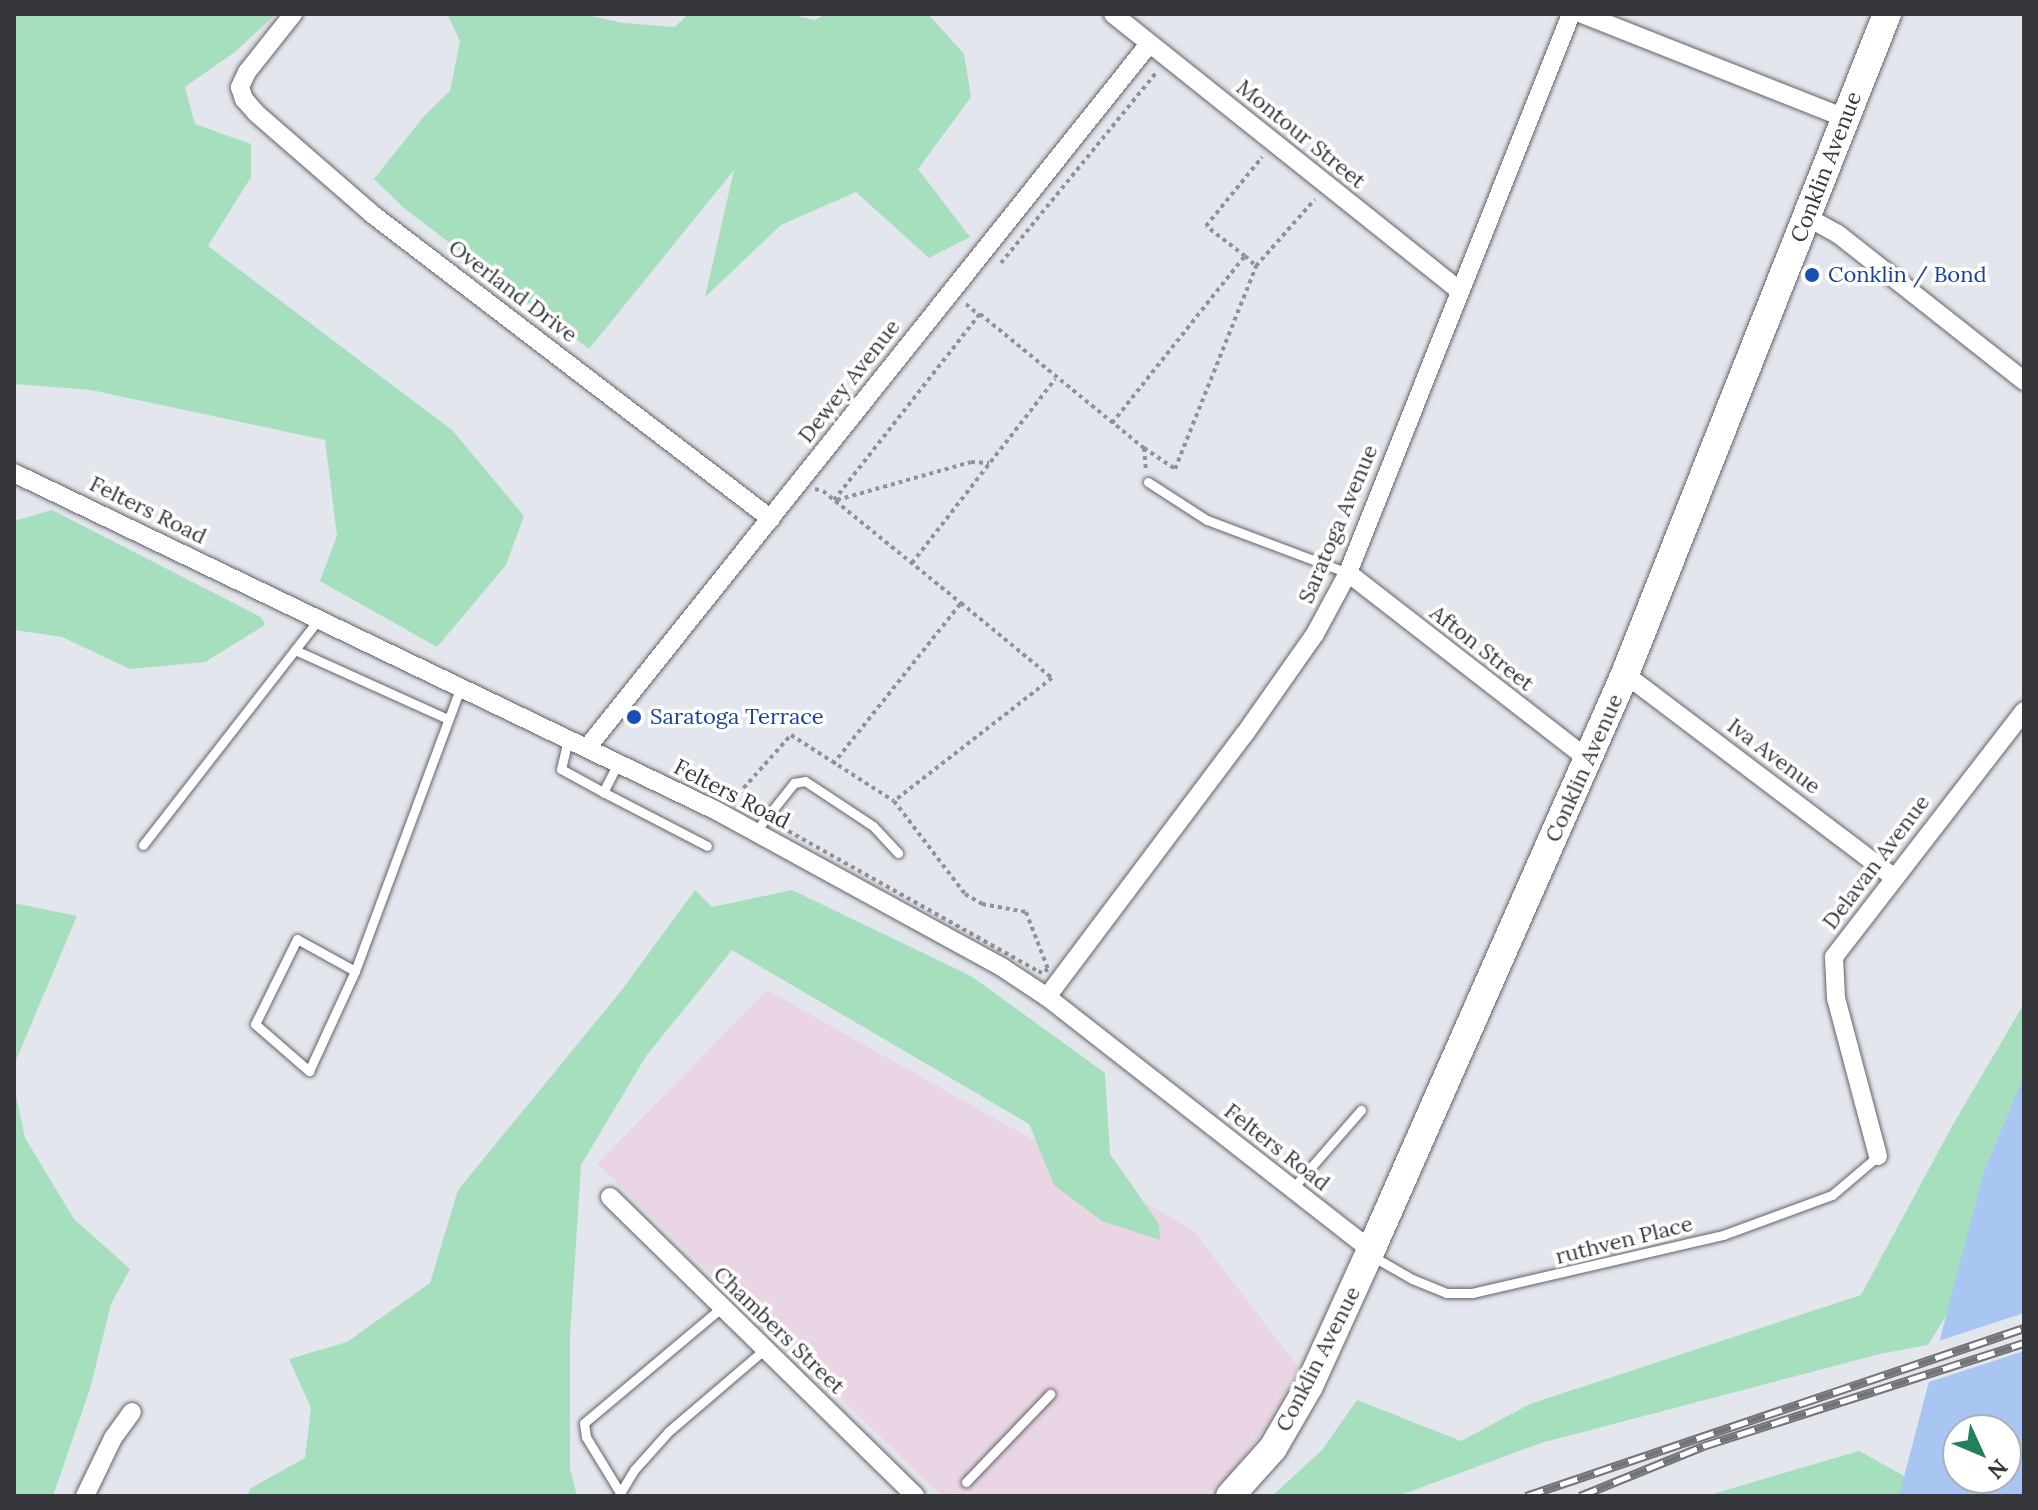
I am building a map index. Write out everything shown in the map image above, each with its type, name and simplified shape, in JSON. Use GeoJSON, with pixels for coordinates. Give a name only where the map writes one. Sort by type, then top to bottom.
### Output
{"type":"FeatureCollection","features":[{"type":"Feature","properties":{"kind":"main road","name":"Conklin Avenue"},"geometry":{"type":"LineString","coordinates":[[1230,1496],[1273,1448],[1309,1386],[1370,1252],[1625,674],[1887,14]]}},
{"type":"Feature","properties":{"kind":"street","name":"Overland Drive"},"geometry":{"type":"LineString","coordinates":[[293,14],[247,72],[240,87],[244,99],[256,113],[372,214],[771,519]]}},
{"type":"Feature","properties":{"kind":"street","name":"Montour Street"},"geometry":{"type":"LineString","coordinates":[[1113,14],[1460,291]]}},
{"type":"Feature","properties":{"kind":"street","name":"Saratoga Avenue"},"geometry":{"type":"LineString","coordinates":[[1047,997],[1253,722],[1315,634],[1348,573],[1571,14]]}},
{"type":"Feature","properties":{"kind":"street"},"geometry":{"type":"LineString","coordinates":[[1582,14],[1845,118]]}},
{"type":"Feature","properties":{"kind":"street","name":"Dewey Avenue"},"geometry":{"type":"LineString","coordinates":[[587,748],[962,274],[1048,175],[1149,44]]}},
{"type":"Feature","properties":{"kind":"street"},"geometry":{"type":"LineString","coordinates":[[1807,217],[1838,234],[2024,381]]}},
{"type":"Feature","properties":{"kind":"street","name":"Felters Road"},"geometry":{"type":"LineString","coordinates":[[14,473],[618,763],[755,832],[1003,968],[1047,997],[1370,1252]]}},
{"type":"Feature","properties":{"kind":"street","name":"Afton Street"},"geometry":{"type":"LineString","coordinates":[[1348,573],[1588,759]]}},
{"type":"Feature","properties":{"kind":"street","name":"Iva Avenue"},"geometry":{"type":"LineString","coordinates":[[1625,674],[1893,877]]}},
{"type":"Feature","properties":{"kind":"street","name":"Delavan Avenue"},"geometry":{"type":"LineString","coordinates":[[1878,1156],[1836,998],[1834,957],[2024,711]]}},
{"type":"Feature","properties":{"kind":"street","name":"Chambers Street"},"geometry":{"type":"LineString","coordinates":[[610,1197],[915,1496]]}},
{"type":"Feature","properties":{"kind":"street"},"geometry":{"type":"LineString","coordinates":[[85,1496],[113,1438],[132,1412]]}},
{"type":"Feature","properties":{"kind":"lane"},"geometry":{"type":"LineString","coordinates":[[1148,482],[1207,520],[1348,573]]}},
{"type":"Feature","properties":{"kind":"lane"},"geometry":{"type":"LineString","coordinates":[[143,845],[318,620]]}},
{"type":"Feature","properties":{"kind":"lane"},"geometry":{"type":"LineString","coordinates":[[295,650],[448,719]]}},
{"type":"Feature","properties":{"kind":"lane"},"geometry":{"type":"LineString","coordinates":[[355,971],[297,939],[255,1024],[309,1071],[355,971],[460,688]]}},
{"type":"Feature","properties":{"kind":"lane"},"geometry":{"type":"LineString","coordinates":[[568,739],[561,769],[707,846]]}},
{"type":"Feature","properties":{"kind":"lane"},"geometry":{"type":"LineString","coordinates":[[603,792],[618,763]]}},
{"type":"Feature","properties":{"kind":"lane"},"geometry":{"type":"LineString","coordinates":[[755,832],[794,783],[805,781],[873,826],[898,853]]}},
{"type":"Feature","properties":{"kind":"lane"},"geometry":{"type":"LineString","coordinates":[[1292,1189],[1361,1110]]}},
{"type":"Feature","properties":{"kind":"lane","name":"ruthven Place"},"geometry":{"type":"LineString","coordinates":[[1370,1252],[1412,1279],[1446,1293],[1472,1293],[1723,1235],[1832,1195],[1878,1156]]}},
{"type":"Feature","properties":{"kind":"lane"},"geometry":{"type":"LineString","coordinates":[[722,1307],[584,1423],[586,1437],[619,1493],[669,1431],[765,1349]]}},
{"type":"Feature","properties":{"kind":"lane"},"geometry":{"type":"LineString","coordinates":[[966,1482],[1050,1394]]}},
{"type":"Feature","properties":{"kind":"path"},"geometry":{"type":"LineString","coordinates":[[994,270],[1150,77],[1161,71],[1167,74]]}},
{"type":"Feature","properties":{"kind":"path"},"geometry":{"type":"LineString","coordinates":[[1256,266],[1206,226],[1265,153]]}},
{"type":"Feature","properties":{"kind":"path"},"geometry":{"type":"LineString","coordinates":[[964,299],[1055,379],[1175,469],[1256,266],[1318,196],[1307,187]]}},
{"type":"Feature","properties":{"kind":"path"},"geometry":{"type":"LineString","coordinates":[[1112,423],[1245,256]]}},
{"type":"Feature","properties":{"kind":"path"},"geometry":{"type":"LineString","coordinates":[[834,500],[979,315]]}},
{"type":"Feature","properties":{"kind":"path"},"geometry":{"type":"LineString","coordinates":[[912,563],[1055,379]]}},
{"type":"Feature","properties":{"kind":"path"},"geometry":{"type":"LineString","coordinates":[[1144,448],[1148,482]]}},
{"type":"Feature","properties":{"kind":"path"},"geometry":{"type":"LineString","coordinates":[[834,500],[971,462],[989,463]]}},
{"type":"Feature","properties":{"kind":"path"},"geometry":{"type":"LineString","coordinates":[[808,493],[819,489],[834,500],[1052,678],[894,801]]}},
{"type":"Feature","properties":{"kind":"path"},"geometry":{"type":"LineString","coordinates":[[833,764],[961,603]]}},
{"type":"Feature","properties":{"kind":"path"},"geometry":{"type":"LineString","coordinates":[[720,794],[733,800]]}},
{"type":"Feature","properties":{"kind":"shaded area"},"geometry":{"type":"Polygon","coordinates":[[[767,990],[1193,1230],[1299,1368],[1267,1426],[1229,1475],[1205,1496],[942,1496],[597,1164],[767,990]]]}},
{"type":"Feature","properties":{"kind":"green space"},"geometry":{"type":"Polygon","coordinates":[[[14,14],[276,14],[236,51],[185,87],[195,124],[251,144],[251,177],[208,246],[452,430],[524,516],[506,565],[437,647],[320,581],[337,536],[325,440],[91,390],[14,384],[14,14]]]}},
{"type":"Feature","properties":{"kind":"green space"},"geometry":{"type":"Polygon","coordinates":[[[447,14],[583,14],[623,23],[675,27],[688,14],[788,14],[815,20],[826,14],[928,14],[964,54],[971,97],[918,169],[970,237],[929,258],[856,192],[781,225],[705,297],[734,170],[589,349],[404,208],[374,179],[425,115],[450,91],[460,41],[447,14]]]}},
{"type":"Feature","properties":{"kind":"green space"},"geometry":{"type":"Polygon","coordinates":[[[52,510],[261,617],[265,625],[205,662],[130,669],[62,637],[14,630],[14,521],[52,510]]]}},
{"type":"Feature","properties":{"kind":"green space"},"geometry":{"type":"Polygon","coordinates":[[[695,890],[712,907],[792,890],[971,976],[1105,1073],[1110,1154],[1159,1224],[1160,1240],[1102,1221],[1054,1185],[1029,1124],[732,950],[646,1056],[581,1165],[570,1337],[570,1469],[577,1496],[247,1496],[251,1488],[305,1458],[311,1408],[289,1359],[347,1342],[430,1283],[458,1190],[621,991],[695,890]]]}},
{"type":"Feature","properties":{"kind":"green space"},"geometry":{"type":"Polygon","coordinates":[[[14,903],[77,916],[14,1065],[14,903]]]}},
{"type":"Feature","properties":{"kind":"green space"},"geometry":{"type":"Polygon","coordinates":[[[2022,1007],[2024,1075],[1984,1171],[1949,1311],[1928,1345],[1880,1354],[1541,1443],[1398,1496],[1272,1496],[1322,1450],[1357,1400],[1461,1441],[1530,1404],[1861,1295],[1951,1128],[2022,1007]]]}},
{"type":"Feature","properties":{"kind":"green space"},"geometry":{"type":"Polygon","coordinates":[[[14,1085],[25,1138],[74,1219],[130,1269],[111,1304],[90,1389],[53,1496],[14,1496],[14,1085]]]}},
{"type":"Feature","properties":{"kind":"green space"},"geometry":{"type":"Polygon","coordinates":[[[1859,1451],[1906,1477],[1899,1496],[1706,1496],[1859,1451]]]}},
{"type":"Feature","properties":{"kind":"water"},"geometry":{"type":"Polygon","coordinates":[[[2024,1075],[2024,1496],[1899,1496],[1984,1171],[2024,1075]]]}},
{"type":"Feature","properties":{"kind":"pier"},"geometry":{"type":"Polygon","coordinates":[[[2024,1313],[2024,1351],[1926,1383],[1936,1342],[2024,1313]]]}},
{"type":"Feature","properties":{"kind":"railway"},"geometry":{"type":"LineString","coordinates":[[1526,1496],[2024,1328]]}},
{"type":"Feature","properties":{"kind":"railway"},"geometry":{"type":"LineString","coordinates":[[1580,1496],[1703,1446],[2024,1343]]}},
{"type":"Feature","properties":{"kind":"place","name":"Conklin / Bond"},"geometry":{"type":"Point","coordinates":[1812,275]}},
{"type":"Feature","properties":{"kind":"place","name":"Saratoga Terrace"},"geometry":{"type":"Point","coordinates":[634,717]}}]}
